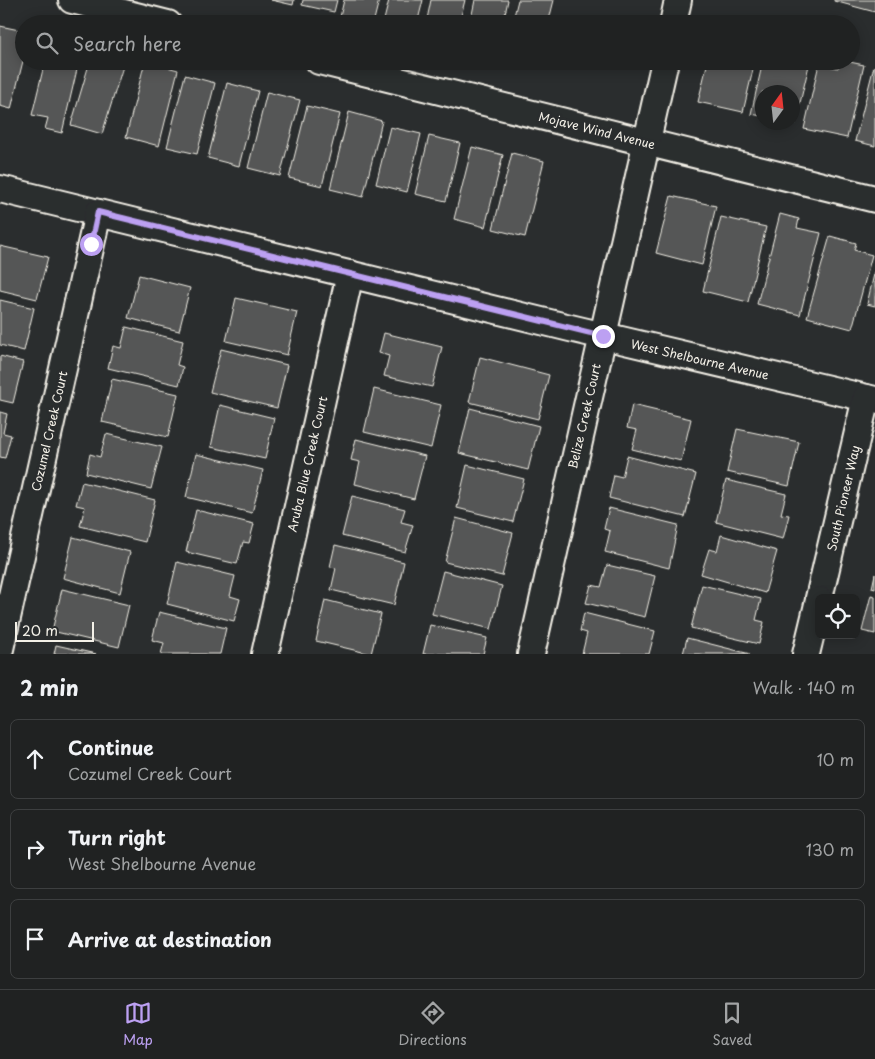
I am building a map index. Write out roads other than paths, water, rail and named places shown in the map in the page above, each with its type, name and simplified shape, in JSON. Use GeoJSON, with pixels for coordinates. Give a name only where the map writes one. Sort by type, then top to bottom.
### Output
{"type":"FeatureCollection","features":[{"type":"Feature","properties":{"kind":"street"},"geometry":{"type":"LineString","coordinates":[[72,0],[132,15]]}},
{"type":"Feature","properties":{"kind":"street"},"geometry":{"type":"LineString","coordinates":[[675,15],[678,0]]}},
{"type":"Feature","properties":{"kind":"street","name":"Mojave Wind Avenue"},"geometry":{"type":"LineString","coordinates":[[355,70],[875,199]]}},
{"type":"Feature","properties":{"kind":"street","name":"Belize Creek Court"},"geometry":{"type":"LineString","coordinates":[[531,654],[662,70]]}},
{"type":"Feature","properties":{"kind":"street","name":"West Shelbourne Avenue"},"geometry":{"type":"LineString","coordinates":[[0,189],[603,336],[871,399]]}},
{"type":"Feature","properties":{"kind":"street","name":"Cozumel Creek Court"},"geometry":{"type":"LineString","coordinates":[[0,649],[98,212]]}},
{"type":"Feature","properties":{"kind":"street","name":"Aruba Blue Creek Court"},"geometry":{"type":"LineString","coordinates":[[265,654],[350,274]]}},
{"type":"Feature","properties":{"kind":"street","name":"South Pioneer Way"},"geometry":{"type":"LineString","coordinates":[[820,594],[871,399]]}},
{"type":"Feature","properties":{"kind":"street","name":"South Pioneer Way"},"geometry":{"type":"LineString","coordinates":[[806,654],[815,616]]}}]}
